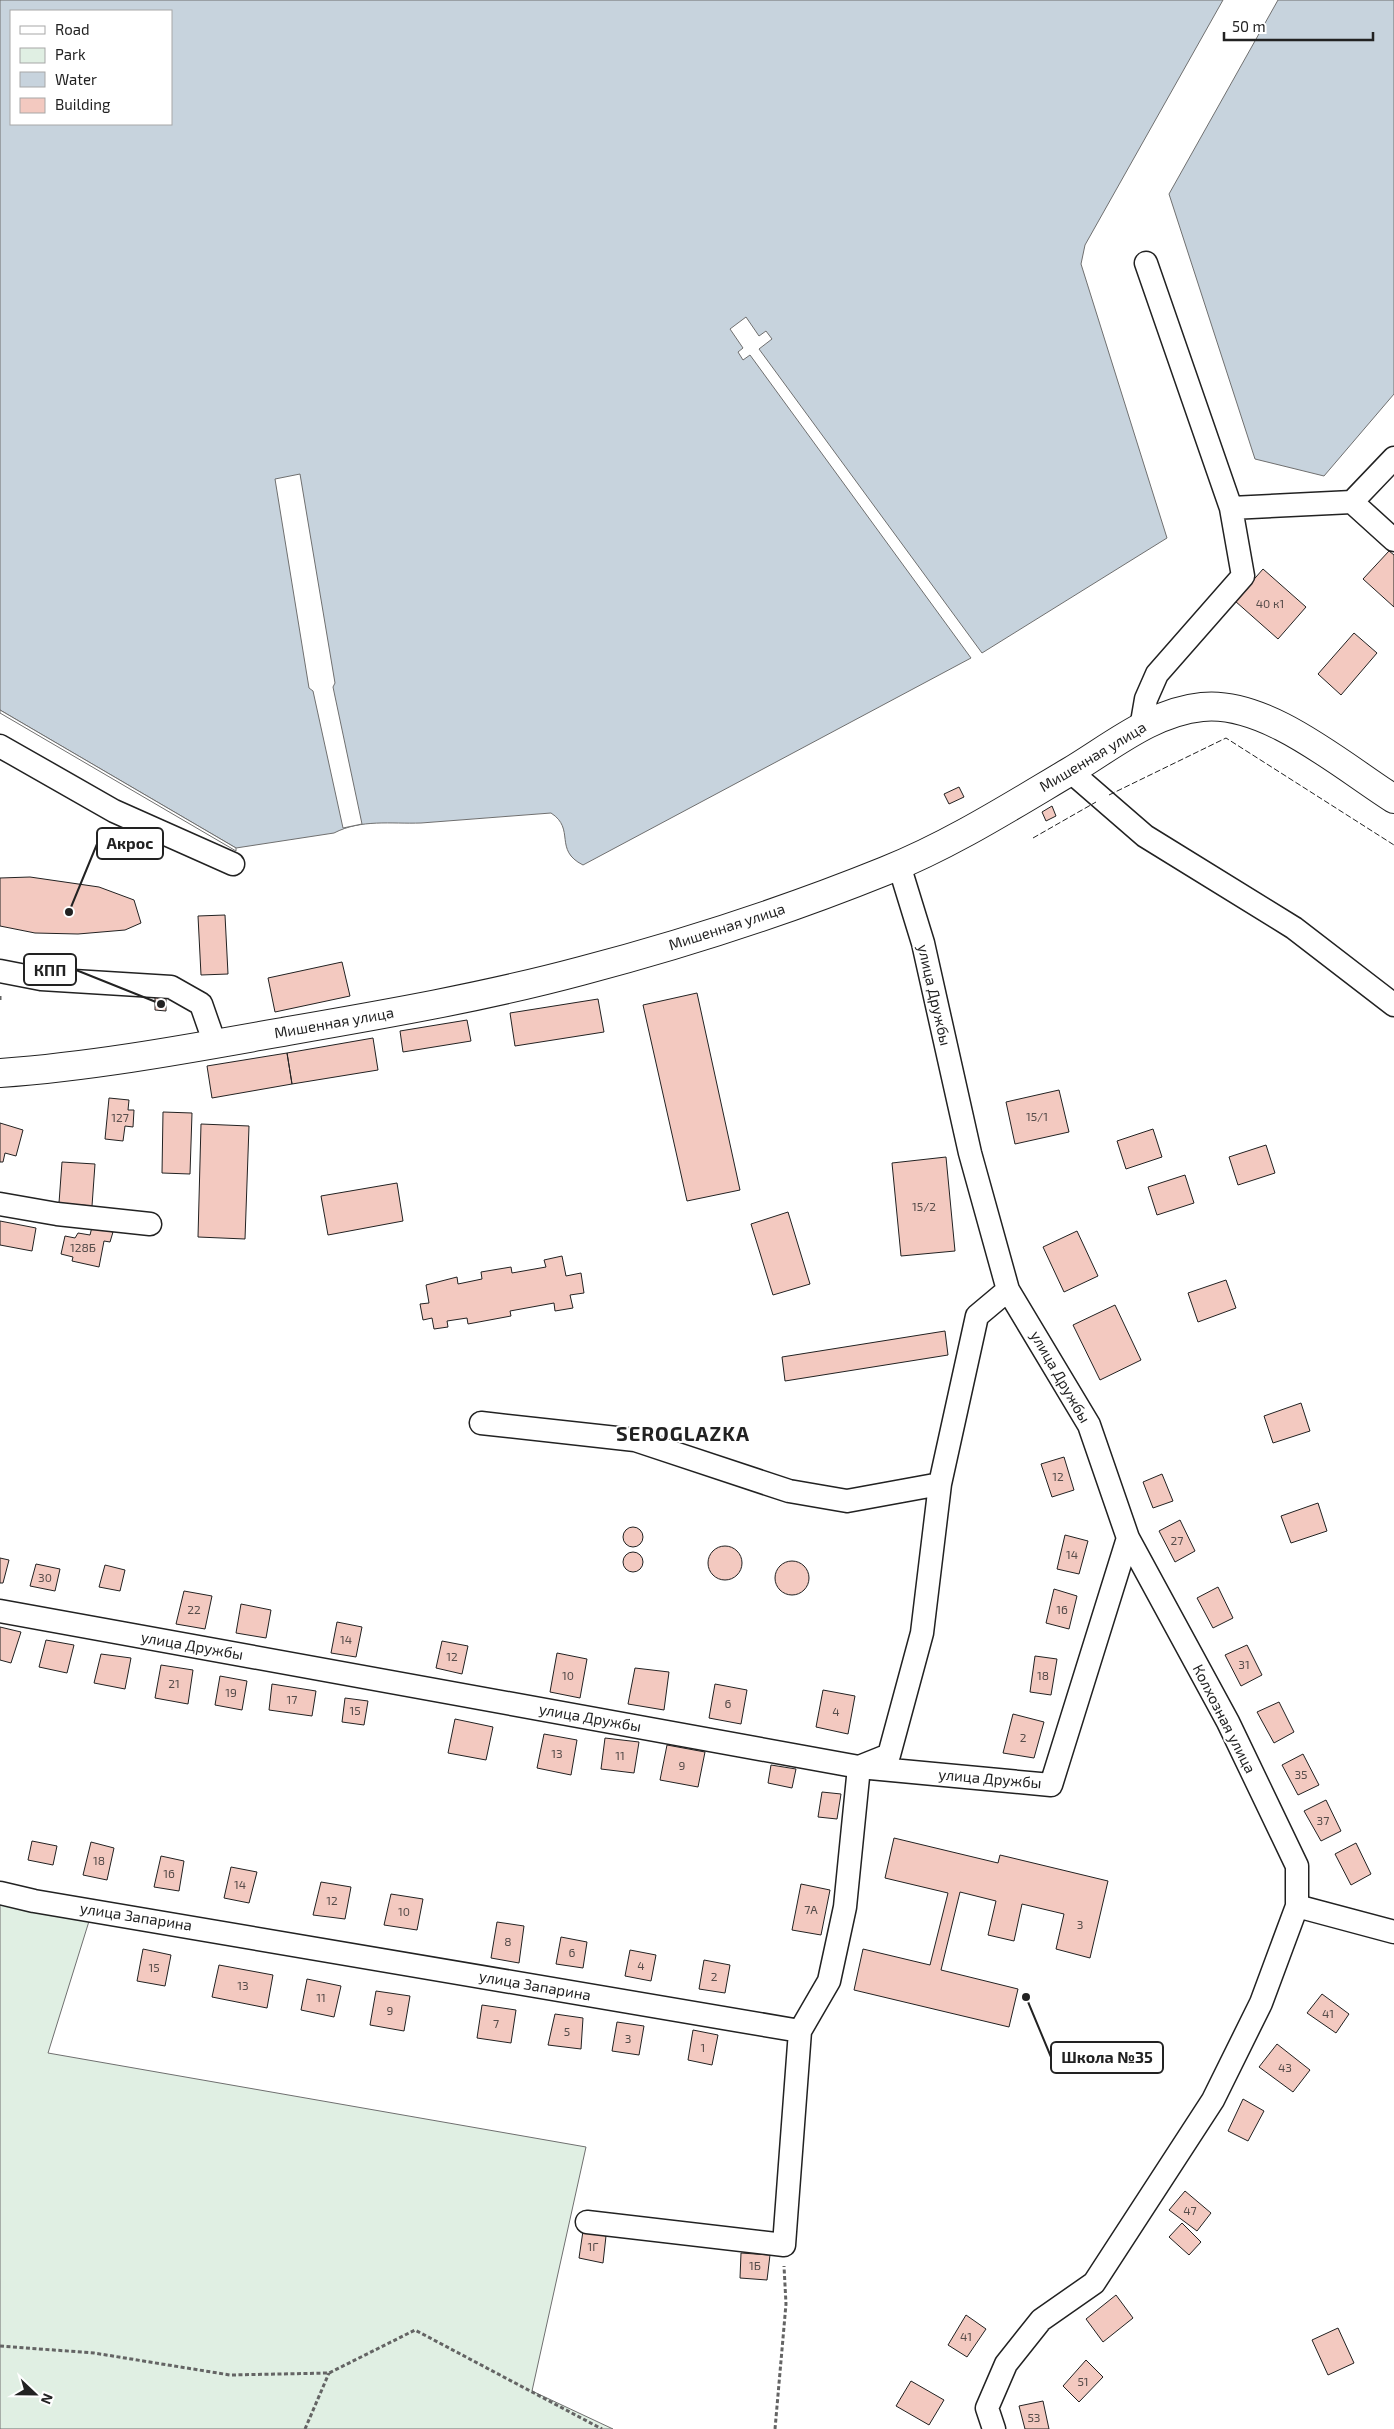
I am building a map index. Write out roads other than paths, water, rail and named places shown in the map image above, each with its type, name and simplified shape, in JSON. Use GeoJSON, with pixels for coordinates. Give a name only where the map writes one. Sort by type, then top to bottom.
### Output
{"type":"FeatureCollection","features":[{"type":"Feature","properties":{"kind":"main road","name":"Мишенная улица"},"geometry":{"type":"LineString","coordinates":[[0,1073],[101,1063],[401,1011],[579,972],[733,928],[899,865],[992,817],[1141,728],[1170,714],[1190,709],[1216,707],[1244,711],[1270,721],[1303,739],[1394,799]]}},
{"type":"Feature","properties":{"kind":"street"},"geometry":{"type":"LineString","coordinates":[[1141,728],[1148,692],[1157,674],[1243,576],[1230,508],[1146,263]]}},
{"type":"Feature","properties":{"kind":"street"},"geometry":{"type":"LineString","coordinates":[[1230,508],[1352,502],[1394,458]]}},
{"type":"Feature","properties":{"kind":"street"},"geometry":{"type":"LineString","coordinates":[[1352,502],[1394,540]]}},
{"type":"Feature","properties":{"kind":"street"},"geometry":{"type":"LineString","coordinates":[[0,746],[114,811],[233,864]]}},
{"type":"Feature","properties":{"kind":"street"},"geometry":{"type":"LineString","coordinates":[[1070,771],[1145,836],[1294,928],[1394,1005]]}},
{"type":"Feature","properties":{"kind":"street","name":"улица Дружбы"},"geometry":{"type":"LineString","coordinates":[[0,1611],[860,1767],[1051,1785],[1128,1538],[1088,1425],[1008,1290],[970,1153],[923,943],[899,865]]}},
{"type":"Feature","properties":{"kind":"street"},"geometry":{"type":"LineString","coordinates":[[0,971],[41,979],[171,987],[201,1004],[215,1044]]}},
{"type":"Feature","properties":{"kind":"street"},"geometry":{"type":"LineString","coordinates":[[0,1204],[57,1214],[150,1224]]}},
{"type":"Feature","properties":{"kind":"street"},"geometry":{"type":"LineString","coordinates":[[587,2222],[784,2245],[800,2031],[828,1981],[831,1972],[845,1907],[860,1767],[889,1755],[922,1632],[940,1484],[977,1316],[1008,1290]]}},
{"type":"Feature","properties":{"kind":"street"},"geometry":{"type":"LineString","coordinates":[[481,1423],[635,1440],[789,1491],[847,1501],[940,1484]]}},
{"type":"Feature","properties":{"kind":"street","name":"Колхозная улица"},"geometry":{"type":"LineString","coordinates":[[1128,1538],[1228,1722],[1297,1866],[1305,1908]]}},
{"type":"Feature","properties":{"kind":"street","name":"улица Запарина"},"geometry":{"type":"LineString","coordinates":[[0,1893],[800,2031]]}},
{"type":"Feature","properties":{"kind":"street"},"geometry":{"type":"LineString","coordinates":[[990,2419],[1006,2364],[1041,2320],[1094,2283],[1213,2100],[1305,1908],[1394,1932]]}},
{"type":"Feature","properties":{"kind":"water"},"geometry":{"type":"Polygon","coordinates":[[[0,0],[1223,0],[1085,245],[1081,264],[1167,538],[982,653],[759,349],[772,339],[766,331],[759,336],[746,317],[730,329],[743,348],[738,352],[743,360],[750,355],[971,658],[583,865],[569,853],[562,826],[551,813],[421,823],[365,824],[334,833],[236,848],[0,710],[0,0]]]}},
{"type":"Feature","properties":{"kind":"water"},"geometry":{"type":"Polygon","coordinates":[[[1278,0],[1394,0],[1394,394],[1324,476],[1255,459],[1169,194],[1278,0]]]}},
{"type":"Feature","properties":{"kind":"place","name":"Акрос"},"geometry":{"type":"Point","coordinates":[69,912]}},
{"type":"Feature","properties":{"kind":"place","name":"КПП"},"geometry":{"type":"Point","coordinates":[161,1004]}},
{"type":"Feature","properties":{"kind":"place","name":"Школа №35"},"geometry":{"type":"Point","coordinates":[1026,1997]}},
{"type":"Feature","properties":{"kind":"district","name":"SEROGLAZKA"},"geometry":{"type":"Point","coordinates":[683,1434]}}]}
